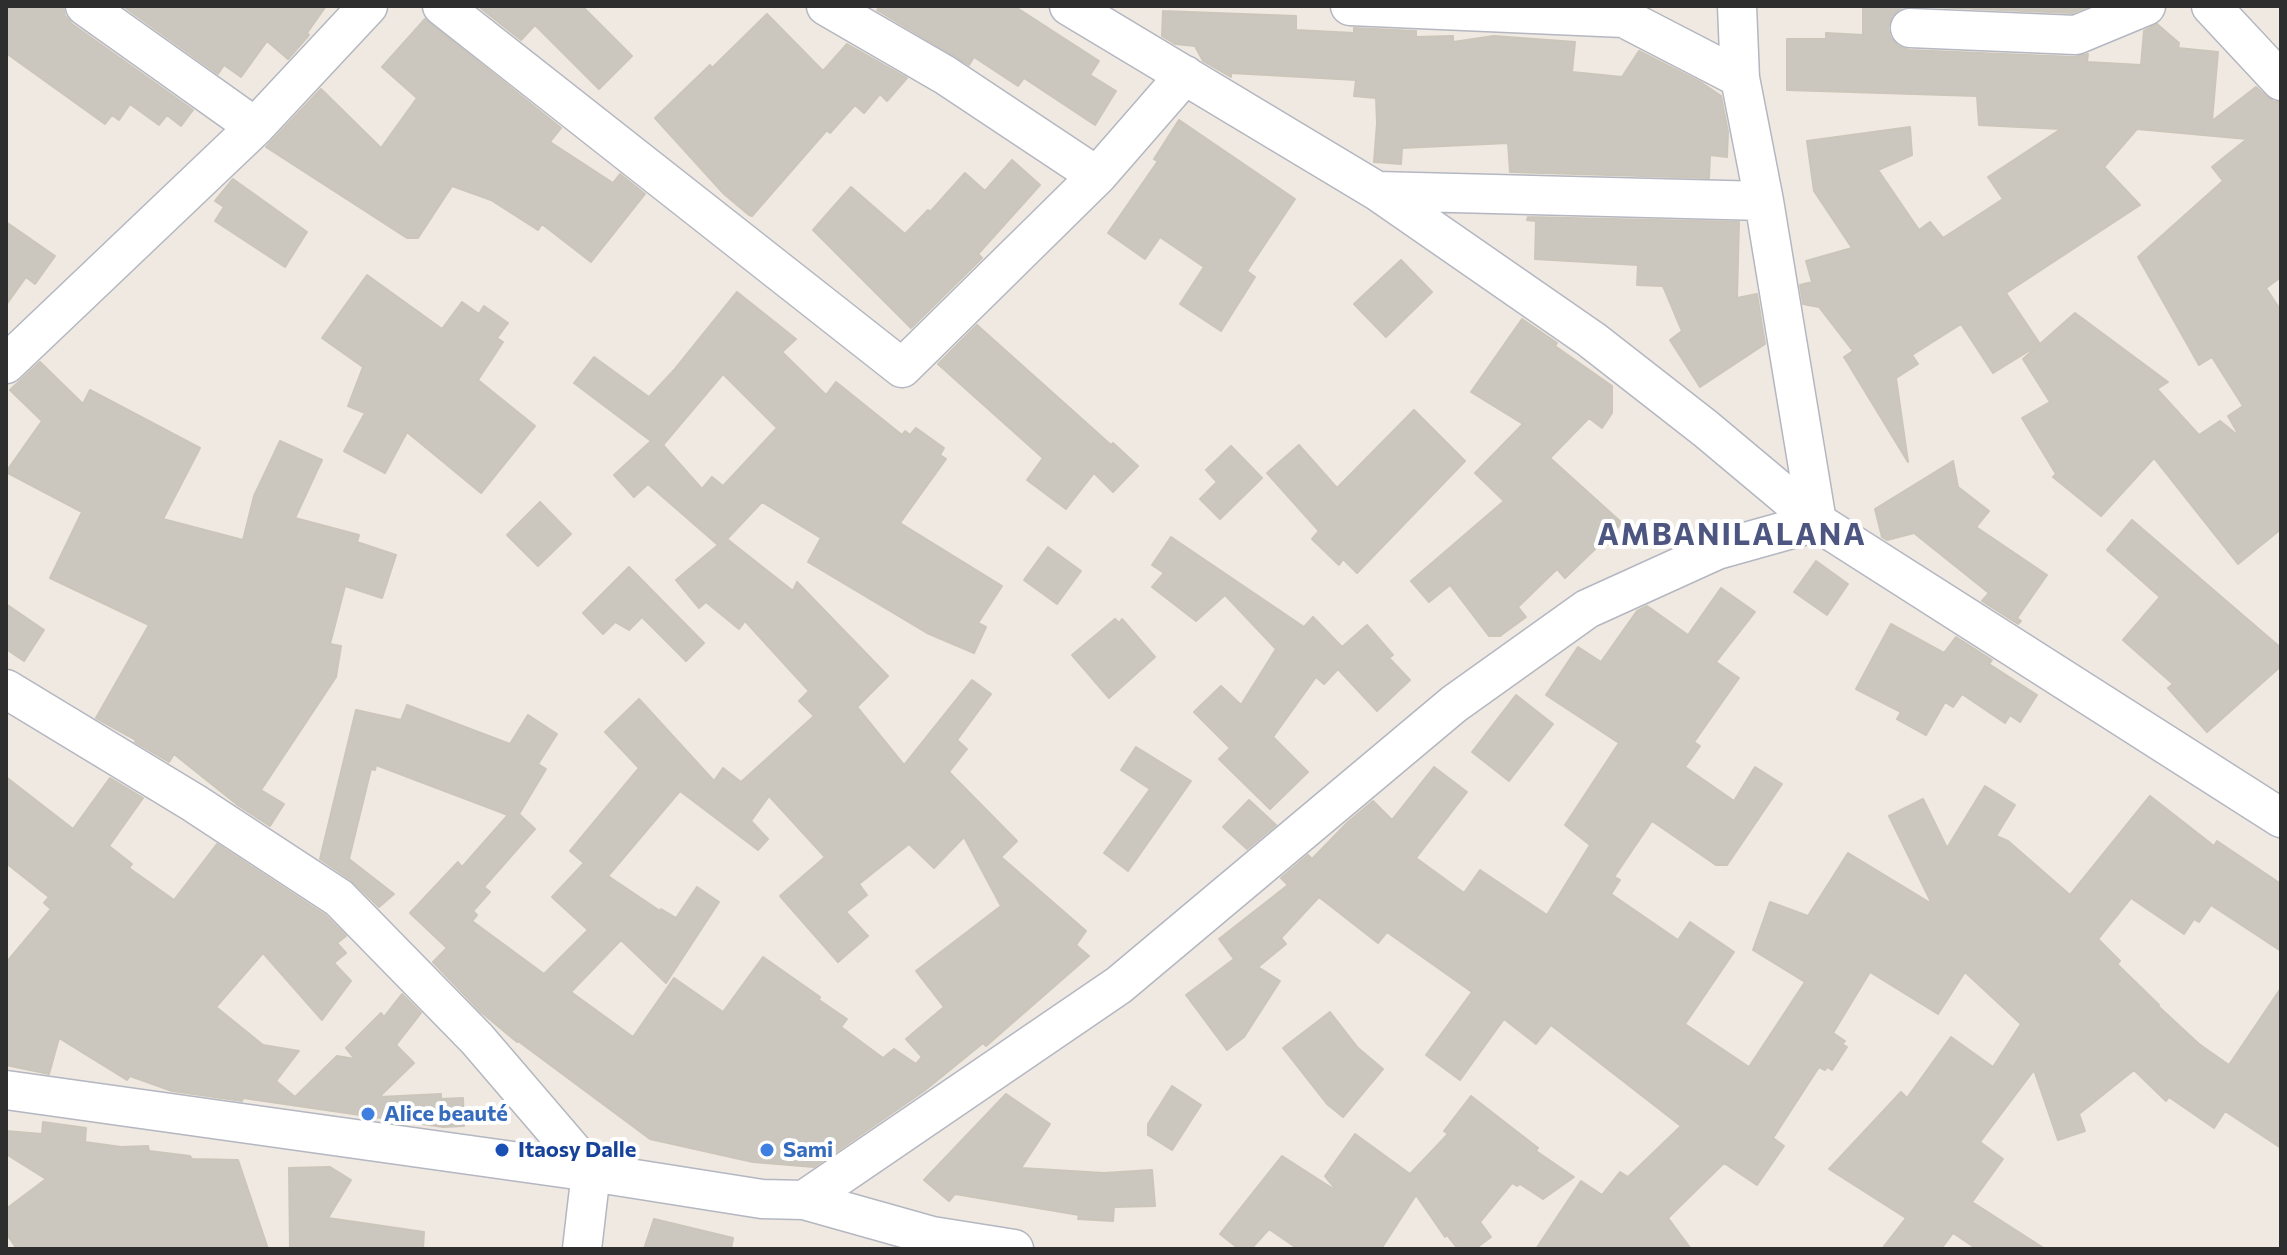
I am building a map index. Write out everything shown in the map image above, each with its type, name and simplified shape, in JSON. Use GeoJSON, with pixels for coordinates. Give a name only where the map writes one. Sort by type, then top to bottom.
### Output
{"type":"FeatureCollection","features":[{"type":"Feature","properties":{"kind":"street"},"geometry":{"type":"LineString","coordinates":[[85,6],[255,127]]}},
{"type":"Feature","properties":{"kind":"street"},"geometry":{"type":"LineString","coordinates":[[6,364],[255,127],[368,6]]}},
{"type":"Feature","properties":{"kind":"street"},"geometry":{"type":"LineString","coordinates":[[442,6],[902,368],[1097,176],[1185,75]]}},
{"type":"Feature","properties":{"kind":"street"},"geometry":{"type":"LineString","coordinates":[[826,6],[945,75],[1097,176]]}},
{"type":"Feature","properties":{"kind":"street"},"geometry":{"type":"LineString","coordinates":[[1069,6],[1377,191],[1592,340],[1706,429],[1817,522],[2281,818]]}},
{"type":"Feature","properties":{"kind":"street"},"geometry":{"type":"LineString","coordinates":[[1350,6],[1624,18],[1740,78]]}},
{"type":"Feature","properties":{"kind":"street"},"geometry":{"type":"LineString","coordinates":[[1737,6],[1740,78],[1764,201],[1817,522]]}},
{"type":"Feature","properties":{"kind":"street"},"geometry":{"type":"LineString","coordinates":[[1910,28],[2076,35],[2146,6]]}},
{"type":"Feature","properties":{"kind":"street"},"geometry":{"type":"LineString","coordinates":[[2211,6],[2281,81]]}},
{"type":"Feature","properties":{"kind":"street"},"geometry":{"type":"LineString","coordinates":[[1377,191],[1764,201]]}},
{"type":"Feature","properties":{"kind":"street"},"geometry":{"type":"LineString","coordinates":[[804,1200],[1119,985],[1454,704],[1587,609],[1717,550],[1817,522]]}},
{"type":"Feature","properties":{"kind":"street"},"geometry":{"type":"LineString","coordinates":[[6,689],[194,803],[339,898],[477,1039],[591,1172],[582,1249]]}},
{"type":"Feature","properties":{"kind":"street"},"geometry":{"type":"LineString","coordinates":[[6,1090],[762,1199],[804,1200],[932,1236],[1014,1249]]}},
{"type":"Feature","properties":{"kind":"building"},"geometry":{"type":"Polygon","coordinates":[[[6,6],[63,6],[65,16],[72,24],[193,110],[181,126],[167,115],[159,125],[130,104],[119,120],[112,115],[105,124],[6,53],[6,6]]]}},
{"type":"Feature","properties":{"kind":"building"},"geometry":{"type":"Polygon","coordinates":[[[123,6],[326,6],[307,33],[309,35],[288,59],[267,41],[241,77],[224,65],[218,74],[123,6]]]}},
{"type":"Feature","properties":{"kind":"building"},"geometry":{"type":"Polygon","coordinates":[[[478,6],[582,6],[632,56],[599,89],[535,25],[521,40],[478,6]]]}},
{"type":"Feature","properties":{"kind":"building"},"geometry":{"type":"Polygon","coordinates":[[[881,6],[1014,6],[1099,61],[1090,75],[1116,91],[1095,125],[1024,78],[1018,86],[974,57],[969,65],[877,10],[881,6]]]}},
{"type":"Feature","properties":{"kind":"building"},"geometry":{"type":"Polygon","coordinates":[[[1863,6],[1910,6],[1901,8],[1892,16],[1888,28],[1890,37],[1898,46],[1909,50],[2075,57],[2088,54],[2087,62],[2141,65],[2144,31],[2157,24],[2179,43],[2178,48],[2218,52],[2212,121],[2256,87],[2274,102],[2281,102],[2281,277],[2266,288],[2281,311],[2281,529],[2238,564],[2154,458],[2101,516],[2053,477],[2056,474],[2022,418],[2050,402],[2023,359],[2040,344],[1993,373],[1961,324],[1912,355],[1918,364],[1896,378],[1908,462],[1844,357],[1853,351],[1819,307],[1803,304],[1800,285],[1812,282],[1806,261],[1852,248],[1814,191],[1807,141],[1910,127],[1912,155],[1878,170],[1919,230],[1930,222],[1943,238],[2003,199],[1988,177],[2061,129],[1979,125],[1977,96],[1787,90],[1787,39],[1826,39],[1826,33],[1863,35],[1863,6]],[[2137,129],[2104,167],[2140,205],[2006,293],[2040,344],[2075,313],[2168,382],[2157,389],[2199,435],[2220,421],[2240,437],[2228,416],[2243,406],[2212,357],[2199,365],[2138,257],[2223,181],[2212,167],[2247,139],[2137,129]]]}},
{"type":"Feature","properties":{"kind":"building"},"geometry":{"type":"Polygon","coordinates":[[[1910,6],[2089,6],[2072,13],[1910,6]]]}},
{"type":"Feature","properties":{"kind":"building"},"geometry":{"type":"Polygon","coordinates":[[[1163,11],[1296,16],[1296,30],[1354,33],[1354,28],[1416,31],[1416,37],[1453,36],[1453,42],[1494,36],[1575,42],[1572,72],[1622,77],[1639,51],[1721,96],[1728,132],[1727,157],[1710,155],[1709,178],[1510,172],[1508,143],[1402,148],[1401,164],[1374,162],[1376,98],[1354,96],[1356,80],[1231,73],[1231,77],[1203,61],[1195,46],[1175,44],[1162,36],[1163,11]]]}},
{"type":"Feature","properties":{"kind":"building"},"geometry":{"type":"Polygon","coordinates":[[[767,14],[823,71],[847,44],[907,78],[887,101],[880,94],[864,113],[855,105],[830,133],[827,130],[752,216],[724,194],[655,118],[767,14]]]}},
{"type":"Feature","properties":{"kind":"building"},"geometry":{"type":"Polygon","coordinates":[[[425,19],[561,128],[550,142],[613,183],[620,174],[645,194],[591,262],[542,224],[538,230],[491,200],[452,186],[418,238],[407,238],[266,147],[321,89],[381,148],[417,98],[382,67],[425,19]]]}},
{"type":"Feature","properties":{"kind":"building"},"geometry":{"type":"Polygon","coordinates":[[[1179,120],[1295,199],[1247,271],[1255,277],[1221,331],[1180,304],[1204,267],[1160,237],[1145,259],[1108,233],[1158,161],[1154,159],[1179,120]]]}},
{"type":"Feature","properties":{"kind":"building"},"geometry":{"type":"Polygon","coordinates":[[[1012,160],[1040,185],[978,254],[982,258],[911,328],[813,230],[851,187],[905,234],[965,173],[985,191],[1012,160]]]}},
{"type":"Feature","properties":{"kind":"building"},"geometry":{"type":"Polygon","coordinates":[[[233,179],[307,232],[285,267],[215,221],[224,207],[215,201],[233,179]]]}},
{"type":"Feature","properties":{"kind":"building"},"geometry":{"type":"Polygon","coordinates":[[[1528,217],[1739,222],[1737,298],[1757,294],[1765,344],[1700,387],[1670,340],[1682,331],[1663,286],[1637,285],[1638,265],[1535,259],[1536,221],[1527,220],[1528,217]]]}},
{"type":"Feature","properties":{"kind":"building"},"geometry":{"type":"Polygon","coordinates":[[[6,222],[55,256],[35,284],[26,277],[6,305],[6,222]]]}},
{"type":"Feature","properties":{"kind":"building"},"geometry":{"type":"Polygon","coordinates":[[[1401,260],[1432,292],[1386,337],[1354,304],[1401,260]]]}},
{"type":"Feature","properties":{"kind":"building"},"geometry":{"type":"Polygon","coordinates":[[[367,275],[442,329],[462,302],[479,314],[484,306],[508,323],[497,338],[503,342],[478,380],[535,426],[481,493],[407,432],[385,473],[344,451],[365,413],[348,406],[363,367],[322,338],[367,275]]]}},
{"type":"Feature","properties":{"kind":"building"},"geometry":{"type":"Polygon","coordinates":[[[737,292],[796,339],[782,352],[826,395],[836,382],[902,435],[905,431],[910,435],[916,428],[944,448],[940,455],[946,459],[900,523],[1002,586],[978,623],[986,627],[974,653],[927,633],[808,562],[821,538],[762,502],[727,539],[793,591],[797,582],[888,676],[857,707],[904,765],[972,680],[991,694],[957,740],[967,749],[949,772],[1017,841],[1001,857],[1086,931],[1076,945],[1089,956],[986,1046],[983,1043],[924,1091],[814,1167],[753,1162],[650,1139],[517,1042],[481,1012],[433,962],[447,948],[410,913],[458,862],[462,867],[508,815],[376,765],[375,770],[371,769],[349,859],[394,894],[379,907],[351,880],[320,859],[356,710],[401,720],[407,705],[510,744],[528,715],[557,734],[538,764],[546,769],[519,814],[535,829],[484,887],[490,892],[473,911],[477,915],[472,921],[544,974],[588,930],[552,897],[584,863],[570,851],[639,768],[605,732],[639,699],[714,781],[723,768],[741,782],[814,716],[799,701],[809,691],[745,621],[739,629],[706,602],[699,608],[676,580],[718,545],[648,484],[634,497],[614,475],[651,441],[574,383],[594,357],[649,397],[737,292]],[[723,374],[663,445],[702,489],[712,477],[723,486],[777,428],[723,374]],[[680,791],[608,876],[660,911],[676,918],[697,887],[719,902],[666,983],[621,940],[571,992],[633,1037],[674,978],[723,1012],[763,957],[847,1019],[841,1027],[883,1058],[894,1049],[916,1064],[922,1057],[906,1039],[944,1007],[916,971],[1001,906],[964,837],[934,868],[909,844],[859,884],[867,895],[846,912],[868,936],[838,962],[780,896],[825,857],[769,796],[751,821],[768,839],[758,850],[680,791]]]}},
{"type":"Feature","properties":{"kind":"building"},"geometry":{"type":"Polygon","coordinates":[[[1522,319],[1612,386],[1612,413],[1602,428],[1589,418],[1550,458],[1622,523],[1565,578],[1557,569],[1518,607],[1526,617],[1500,636],[1489,636],[1450,585],[1429,602],[1411,581],[1504,501],[1475,473],[1523,424],[1471,392],[1522,319]]]}},
{"type":"Feature","properties":{"kind":"building"},"geometry":{"type":"Polygon","coordinates":[[[977,325],[1138,466],[1113,492],[1094,473],[1066,509],[1027,480],[1043,458],[938,364],[977,325]]]}},
{"type":"Feature","properties":{"kind":"building"},"geometry":{"type":"Polygon","coordinates":[[[40,362],[83,404],[90,390],[200,448],[163,519],[243,540],[254,496],[280,441],[322,460],[295,518],[359,535],[357,542],[396,555],[382,598],[345,586],[330,644],[341,646],[336,677],[261,790],[284,804],[270,826],[239,806],[174,754],[169,762],[96,718],[149,625],[50,578],[82,512],[6,472],[42,421],[10,390],[40,362]]]}},
{"type":"Feature","properties":{"kind":"building"},"geometry":{"type":"Polygon","coordinates":[[[1414,410],[1465,461],[1357,573],[1343,559],[1339,565],[1312,539],[1319,531],[1267,473],[1299,445],[1337,488],[1414,410]]]}},
{"type":"Feature","properties":{"kind":"building"},"geometry":{"type":"Polygon","coordinates":[[[1231,446],[1262,478],[1220,519],[1200,499],[1217,482],[1206,470],[1231,446]]]}},
{"type":"Feature","properties":{"kind":"building"},"geometry":{"type":"Polygon","coordinates":[[[1953,461],[1958,487],[1989,511],[1976,527],[2047,575],[2017,618],[2021,621],[2018,624],[1982,601],[1989,593],[1914,533],[1887,540],[1882,537],[1875,509],[1953,461]]]}},
{"type":"Feature","properties":{"kind":"building"},"geometry":{"type":"Polygon","coordinates":[[[540,502],[571,534],[538,566],[507,535],[540,502]]]}},
{"type":"Feature","properties":{"kind":"building"},"geometry":{"type":"Polygon","coordinates":[[[2132,520],[2281,648],[2281,666],[2207,732],[2168,688],[2173,684],[2123,640],[2160,597],[2107,550],[2132,520]]]}},
{"type":"Feature","properties":{"kind":"building"},"geometry":{"type":"Polygon","coordinates":[[[1171,537],[1304,627],[1313,617],[1342,647],[1367,625],[1393,655],[1389,658],[1410,680],[1377,711],[1338,669],[1324,684],[1316,677],[1273,737],[1308,772],[1270,809],[1219,759],[1230,748],[1194,712],[1221,686],[1241,705],[1276,649],[1225,595],[1196,621],[1152,587],[1164,573],[1152,565],[1171,537]]]}},
{"type":"Feature","properties":{"kind":"building"},"geometry":{"type":"Polygon","coordinates":[[[1048,547],[1081,571],[1057,604],[1024,580],[1048,547]]]}},
{"type":"Feature","properties":{"kind":"building"},"geometry":{"type":"Polygon","coordinates":[[[1816,561],[1848,584],[1827,615],[1794,592],[1816,561]]]}},
{"type":"Feature","properties":{"kind":"building"},"geometry":{"type":"Polygon","coordinates":[[[629,567],[704,643],[686,661],[642,617],[629,630],[615,622],[603,634],[583,613],[629,567]]]}},
{"type":"Feature","properties":{"kind":"building"},"geometry":{"type":"Polygon","coordinates":[[[1721,588],[1755,612],[1716,662],[1739,678],[1694,742],[1700,746],[1685,767],[1734,801],[1755,767],[1782,784],[1727,865],[1716,865],[1652,821],[1614,877],[1620,880],[1611,894],[1678,940],[1690,922],[1734,952],[1685,1024],[1749,1067],[1805,982],[1753,950],[1770,902],[1808,916],[1848,853],[1932,904],[1889,816],[1923,799],[1947,848],[1985,786],[2015,805],[1996,836],[2008,841],[2070,895],[2150,796],[2214,846],[2217,841],[2281,884],[2281,951],[2211,905],[2199,922],[2194,919],[2184,934],[2131,898],[2098,939],[2120,961],[2117,964],[2158,1006],[2199,1044],[2229,1065],[2281,988],[2281,1148],[2225,1111],[2214,1128],[2169,1097],[2166,1101],[2134,1070],[2079,1114],[2085,1131],[2058,1140],[2034,1070],[1980,1142],[2003,1159],[1972,1202],[2045,1249],[1977,1249],[1953,1233],[1941,1249],[1882,1249],[1906,1218],[1829,1169],[1901,1092],[1907,1098],[1951,1037],[1993,1067],[2021,1024],[1965,972],[1938,1014],[1870,972],[1833,1033],[1845,1041],[1842,1044],[1847,1047],[1832,1070],[1819,1067],[1773,1138],[1784,1146],[1757,1185],[1724,1163],[1668,1218],[1691,1249],[1536,1249],[1581,1181],[1602,1195],[1620,1172],[1628,1177],[1681,1126],[1551,1025],[1536,1044],[1504,1019],[1460,1080],[1426,1055],[1472,992],[1387,932],[1378,943],[1319,897],[1281,938],[1286,944],[1258,967],[1280,981],[1244,1037],[1227,1050],[1186,995],[1234,959],[1219,939],[1288,885],[1281,878],[1308,855],[1312,859],[1373,801],[1392,820],[1434,767],[1467,792],[1416,858],[1464,893],[1480,870],[1547,915],[1590,845],[1565,825],[1619,743],[1546,695],[1578,647],[1601,662],[1637,611],[1647,606],[1688,635],[1721,588]]]}},
{"type":"Feature","properties":{"kind":"building"},"geometry":{"type":"Polygon","coordinates":[[[6,604],[44,630],[24,661],[6,649],[6,604]]]}},
{"type":"Feature","properties":{"kind":"building"},"geometry":{"type":"Polygon","coordinates":[[[1115,619],[1119,623],[1122,619],[1155,657],[1109,698],[1072,655],[1115,619]]]}},
{"type":"Feature","properties":{"kind":"building"},"geometry":{"type":"Polygon","coordinates":[[[1891,624],[1944,653],[1956,637],[1992,660],[1989,664],[2037,695],[2020,722],[2010,715],[2005,723],[1962,694],[1953,707],[1945,702],[1926,735],[1897,719],[1901,712],[1856,689],[1891,624]]]}},
{"type":"Feature","properties":{"kind":"building"},"geometry":{"type":"Polygon","coordinates":[[[1516,695],[1553,724],[1509,781],[1472,752],[1516,695]]]}},
{"type":"Feature","properties":{"kind":"building"},"geometry":{"type":"Polygon","coordinates":[[[1136,747],[1191,781],[1128,871],[1104,853],[1150,789],[1121,770],[1136,747]]]}},
{"type":"Feature","properties":{"kind":"building"},"geometry":{"type":"Polygon","coordinates":[[[6,777],[73,829],[110,778],[143,798],[109,846],[132,864],[129,868],[174,900],[217,844],[325,915],[346,936],[337,943],[346,953],[334,963],[351,981],[322,1020],[263,953],[216,1007],[263,1045],[299,1051],[276,1081],[295,1097],[337,1056],[355,1059],[346,1048],[381,1013],[384,1017],[402,994],[421,1013],[396,1045],[414,1063],[379,1097],[441,1094],[441,1099],[463,1098],[464,1126],[443,1127],[243,1098],[242,1101],[172,1091],[130,1076],[127,1080],[59,1038],[49,1074],[6,1065],[6,963],[51,909],[44,903],[49,897],[6,863],[6,777]]]}},
{"type":"Feature","properties":{"kind":"building"},"geometry":{"type":"Polygon","coordinates":[[[1249,800],[1276,825],[1247,849],[1223,827],[1249,800]]]}},
{"type":"Feature","properties":{"kind":"building"},"geometry":{"type":"Polygon","coordinates":[[[1330,1012],[1358,1048],[1383,1069],[1343,1117],[1327,1104],[1283,1048],[1330,1012]]]}},
{"type":"Feature","properties":{"kind":"building"},"geometry":{"type":"Polygon","coordinates":[[[1172,1086],[1201,1105],[1172,1150],[1148,1135],[1148,1124],[1172,1086]]]}},
{"type":"Feature","properties":{"kind":"building"},"geometry":{"type":"Polygon","coordinates":[[[1006,1094],[1050,1124],[1021,1168],[1104,1173],[1152,1170],[1155,1206],[1114,1207],[1113,1221],[1078,1219],[1079,1215],[955,1194],[949,1201],[924,1180],[1006,1094]]]}},
{"type":"Feature","properties":{"kind":"building"},"geometry":{"type":"Polygon","coordinates":[[[1471,1096],[1538,1148],[1536,1151],[1574,1177],[1543,1199],[1520,1184],[1512,1183],[1480,1222],[1491,1237],[1475,1249],[1458,1249],[1447,1235],[1445,1237],[1416,1195],[1381,1249],[1298,1249],[1269,1229],[1251,1249],[1239,1249],[1220,1234],[1282,1156],[1338,1192],[1325,1176],[1355,1134],[1410,1174],[1448,1134],[1444,1131],[1471,1096]]]}},
{"type":"Feature","properties":{"kind":"building"},"geometry":{"type":"Polygon","coordinates":[[[43,1122],[86,1128],[85,1142],[121,1147],[148,1146],[149,1151],[190,1156],[192,1159],[238,1160],[268,1249],[17,1249],[6,1233],[6,1209],[46,1179],[6,1154],[6,1131],[42,1134],[43,1122]]]}},
{"type":"Feature","properties":{"kind":"building"},"geometry":{"type":"Polygon","coordinates":[[[330,1167],[351,1180],[328,1218],[424,1232],[423,1249],[290,1249],[289,1168],[330,1167]]]}},
{"type":"Feature","properties":{"kind":"building"},"geometry":{"type":"Polygon","coordinates":[[[654,1219],[733,1238],[731,1249],[644,1249],[654,1219]]]}},
{"type":"Feature","properties":{"kind":"place","name":"Alice beauté"},"geometry":{"type":"Point","coordinates":[368,1114]}},
{"type":"Feature","properties":{"kind":"place","name":"Itaosy Dalle"},"geometry":{"type":"Point","coordinates":[502,1150]}},
{"type":"Feature","properties":{"kind":"place","name":"Sami"},"geometry":{"type":"Point","coordinates":[767,1150]}},
{"type":"Feature","properties":{"kind":"district","name":"AMBANILALANA"},"geometry":{"type":"Point","coordinates":[1732,535]}}]}
